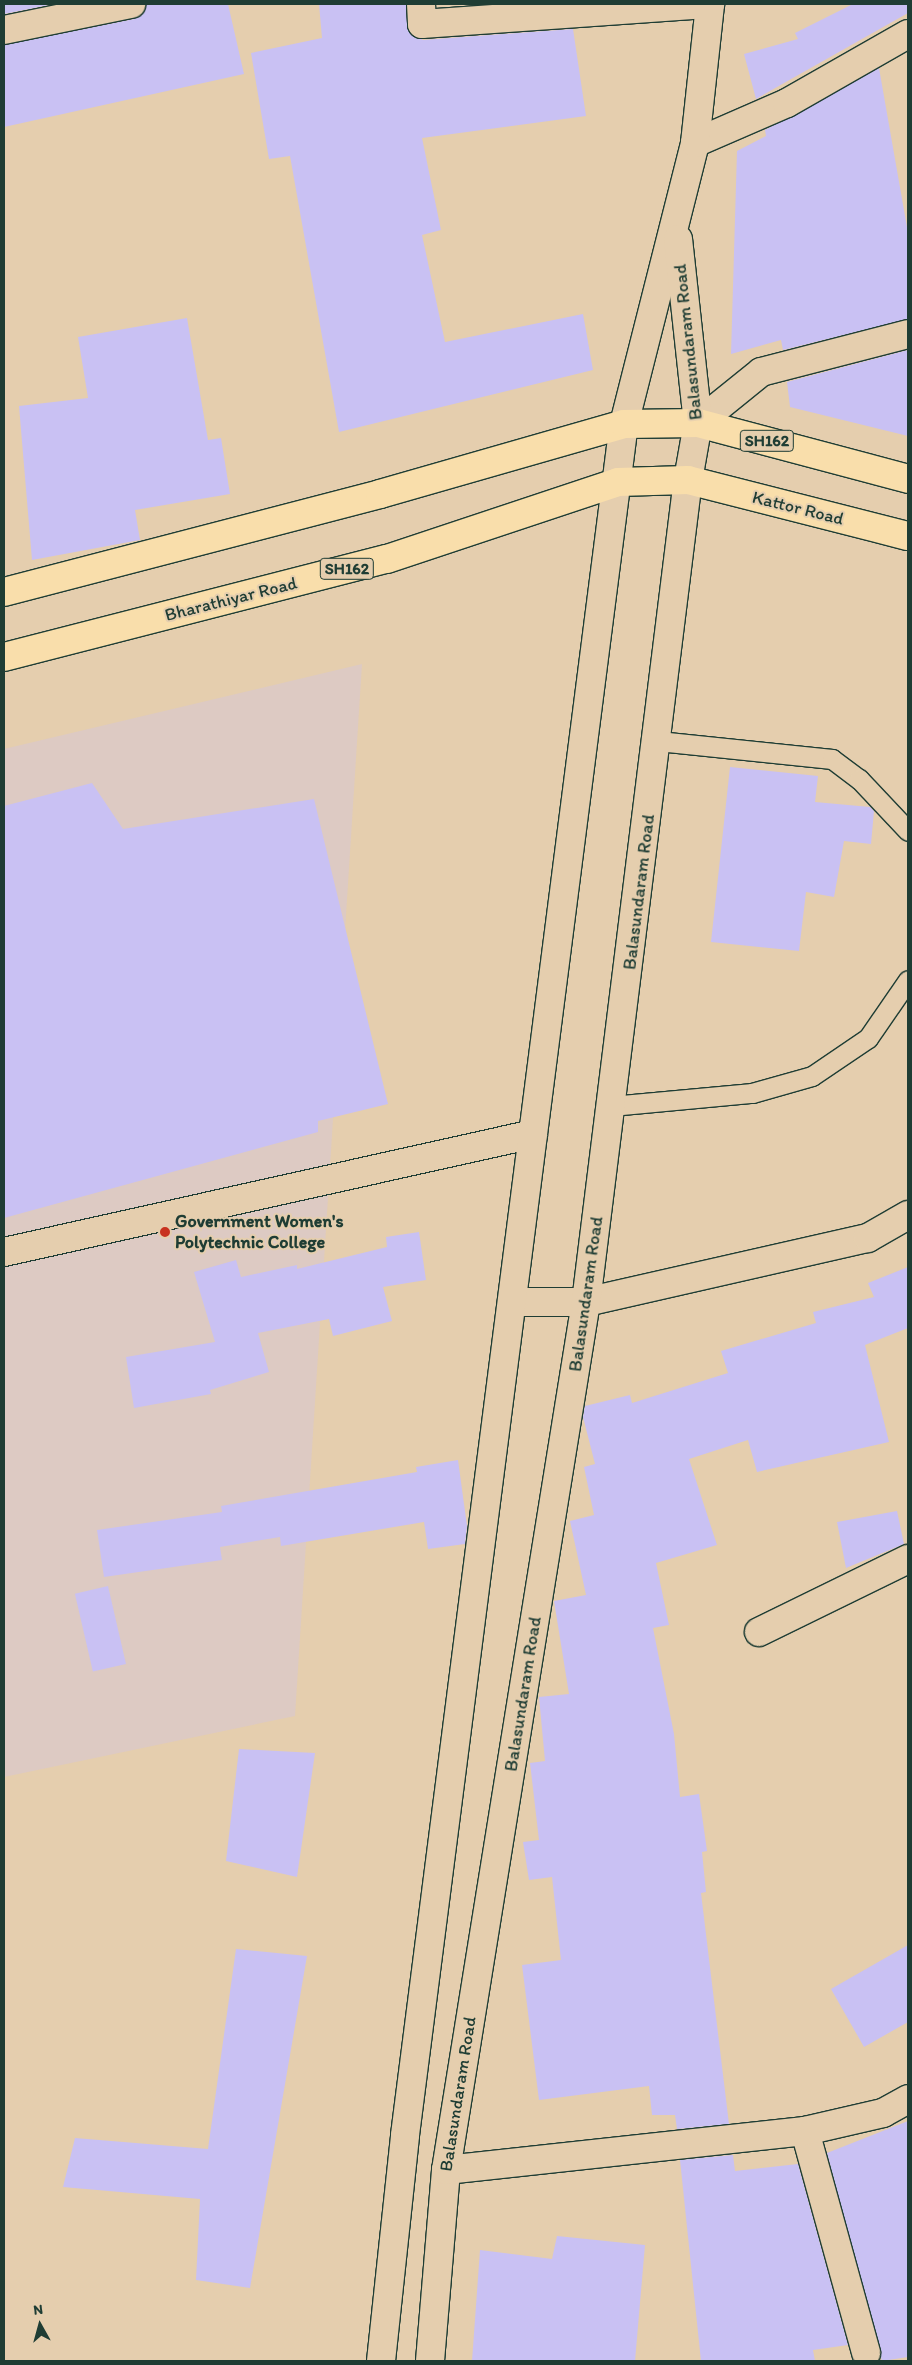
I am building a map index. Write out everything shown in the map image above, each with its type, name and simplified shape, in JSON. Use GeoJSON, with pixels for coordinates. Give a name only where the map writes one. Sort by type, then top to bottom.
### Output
{"type":"FeatureCollection","features":[{"type":"Feature","properties":{"kind":"main road"},"geometry":{"type":"LineString","coordinates":[[4,30],[131,4]]}},
{"type":"Feature","properties":{"kind":"main road"},"geometry":{"type":"LineString","coordinates":[[381,2361],[405,2135],[624,424],[695,144],[710,4],[422,24],[421,4]]}},
{"type":"Feature","properties":{"kind":"main road"},"geometry":{"type":"LineString","coordinates":[[695,144],[787,103],[908,34]]}},
{"type":"Feature","properties":{"kind":"main road","name":"Balasundaram Road"},"geometry":{"type":"LineString","coordinates":[[430,2361],[446,2170],[586,1302],[658,740],[688,480],[698,423],[676,223]]}},
{"type":"Feature","properties":{"kind":"main road"},"geometry":{"type":"LineString","coordinates":[[698,423],[760,372],[908,334]]}},
{"type":"Feature","properties":{"kind":"main road","name":"SH162"},"geometry":{"type":"LineString","coordinates":[[4,592],[380,494],[624,424],[698,423],[908,479]]}},
{"type":"Feature","properties":{"kind":"main road","name":"Bharathiyar Road"},"geometry":{"type":"LineString","coordinates":[[4,657],[387,559],[618,482],[688,480]]}},
{"type":"Feature","properties":{"kind":"main road","name":"Kattor Road"},"geometry":{"type":"LineString","coordinates":[[688,480],[908,536]]}},
{"type":"Feature","properties":{"kind":"main road"},"geometry":{"type":"LineString","coordinates":[[4,1252],[533,1134]]}},
{"type":"Feature","properties":{"kind":"main road"},"geometry":{"type":"LineString","coordinates":[[512,1302],[586,1302],[868,1238],[908,1216]]}},
{"type":"Feature","properties":{"kind":"main road"},"geometry":{"type":"LineString","coordinates":[[759,1632],[908,1559]]}},
{"type":"Feature","properties":{"kind":"main road"},"geometry":{"type":"LineString","coordinates":[[446,2170],[805,2131],[883,2113],[908,2099]]}},
{"type":"Feature","properties":{"kind":"main road"},"geometry":{"type":"LineString","coordinates":[[805,2131],[866,2353]]}},
{"type":"Feature","properties":{"kind":"lane"},"geometry":{"type":"LineString","coordinates":[[658,740],[832,759],[859,779],[908,830]]}},
{"type":"Feature","properties":{"kind":"lane"},"geometry":{"type":"LineString","coordinates":[[611,1106],[752,1093],[812,1076],[868,1038],[908,980]]}},
{"type":"Feature","properties":{"kind":"shaded area","name":"Government Women's Polytechnic College"},"geometry":{"type":"Polygon","coordinates":[[[362,664],[295,1716],[4,1777],[4,749],[362,664]]]}},
{"type":"Feature","properties":{"kind":"building"},"geometry":{"type":"Polygon","coordinates":[[[4,4],[54,4],[4,14],[4,4]]]}},
{"type":"Feature","properties":{"kind":"building"},"geometry":{"type":"Polygon","coordinates":[[[146,4],[228,4],[244,74],[4,127],[4,45],[134,19],[142,15],[146,4]]]}},
{"type":"Feature","properties":{"kind":"building"},"geometry":{"type":"Polygon","coordinates":[[[319,4],[406,4],[409,32],[423,40],[573,29],[586,116],[422,138],[441,230],[422,235],[445,342],[583,314],[593,370],[339,432],[290,156],[269,159],[251,53],[322,38],[319,4]]]}},
{"type":"Feature","properties":{"kind":"building"},"geometry":{"type":"Polygon","coordinates":[[[853,4],[908,4],[908,13],[756,99],[744,54],[798,39],[795,33],[853,4]]]}},
{"type":"Feature","properties":{"kind":"building"},"geometry":{"type":"Polygon","coordinates":[[[879,68],[908,233],[908,319],[783,350],[781,340],[731,354],[737,151],[766,136],[765,130],[879,68]]]}},
{"type":"Feature","properties":{"kind":"building"},"geometry":{"type":"Polygon","coordinates":[[[187,318],[208,440],[221,438],[230,494],[135,510],[140,540],[32,560],[19,406],[88,398],[78,337],[187,318]]]}},
{"type":"Feature","properties":{"kind":"building"},"geometry":{"type":"Polygon","coordinates":[[[908,350],[908,436],[790,407],[787,382],[908,350]]]}},
{"type":"Feature","properties":{"kind":"building"},"geometry":{"type":"Polygon","coordinates":[[[730,767],[818,776],[815,802],[870,807],[874,811],[871,844],[844,841],[834,897],[806,892],[799,951],[711,942],[730,767]]]}},
{"type":"Feature","properties":{"kind":"building"},"geometry":{"type":"Polygon","coordinates":[[[92,783],[123,829],[314,799],[388,1104],[318,1121],[318,1132],[4,1218],[4,806],[92,783]]]}},
{"type":"Feature","properties":{"kind":"building"},"geometry":{"type":"Polygon","coordinates":[[[419,1232],[426,1280],[383,1287],[392,1321],[333,1336],[329,1319],[258,1333],[269,1372],[210,1390],[211,1394],[134,1408],[126,1357],[215,1342],[194,1272],[236,1260],[241,1277],[297,1265],[297,1269],[387,1247],[386,1237],[419,1232]]]}},
{"type":"Feature","properties":{"kind":"building"},"geometry":{"type":"Polygon","coordinates":[[[908,1267],[908,1328],[865,1345],[889,1442],[757,1472],[748,1440],[689,1459],[717,1545],[656,1563],[669,1625],[653,1628],[674,1734],[680,1797],[699,1794],[707,1851],[702,1852],[706,1892],[701,1893],[729,2124],[677,2129],[675,2115],[652,2115],[649,2086],[539,2100],[522,1965],[561,1960],[552,1877],[529,1880],[523,1842],[539,1840],[530,1763],[545,1761],[539,1697],[569,1694],[554,1601],[586,1595],[570,1521],[594,1515],[584,1467],[595,1464],[583,1417],[585,1406],[630,1395],[632,1403],[728,1373],[721,1351],[816,1323],[813,1312],[874,1297],[868,1283],[908,1267]]]}},
{"type":"Feature","properties":{"kind":"building"},"geometry":{"type":"Polygon","coordinates":[[[458,1460],[467,1526],[465,1544],[428,1549],[424,1522],[281,1546],[280,1537],[220,1547],[222,1560],[104,1577],[97,1530],[222,1512],[221,1506],[417,1472],[416,1467],[458,1460]]]}},
{"type":"Feature","properties":{"kind":"building"},"geometry":{"type":"Polygon","coordinates":[[[897,1511],[904,1544],[846,1568],[837,1522],[897,1511]]]}},
{"type":"Feature","properties":{"kind":"building"},"geometry":{"type":"Polygon","coordinates":[[[108,1586],[126,1664],[93,1672],[75,1594],[108,1586]]]}},
{"type":"Feature","properties":{"kind":"building"},"geometry":{"type":"Polygon","coordinates":[[[239,1749],[315,1753],[297,1877],[226,1861],[239,1749]]]}},
{"type":"Feature","properties":{"kind":"building"},"geometry":{"type":"Polygon","coordinates":[[[908,1945],[908,2022],[864,2047],[831,1989],[908,1945]]]}},
{"type":"Feature","properties":{"kind":"building"},"geometry":{"type":"Polygon","coordinates":[[[236,1949],[307,1956],[250,2288],[196,2280],[200,2199],[63,2187],[75,2138],[208,2149],[236,1949]]]}},
{"type":"Feature","properties":{"kind":"building"},"geometry":{"type":"Polygon","coordinates":[[[908,2121],[908,2357],[882,2361],[827,2153],[908,2121]]]}},
{"type":"Feature","properties":{"kind":"building"},"geometry":{"type":"Polygon","coordinates":[[[733,2155],[735,2171],[798,2164],[848,2345],[813,2350],[815,2361],[701,2361],[680,2160],[733,2155]]]}},
{"type":"Feature","properties":{"kind":"building"},"geometry":{"type":"Polygon","coordinates":[[[557,2236],[645,2245],[635,2361],[472,2361],[480,2250],[552,2259],[557,2236]]]}},
{"type":"Feature","properties":{"kind":"place","name":"Government Women's Polytechnic College"},"geometry":{"type":"Point","coordinates":[165,1232]}}]}
